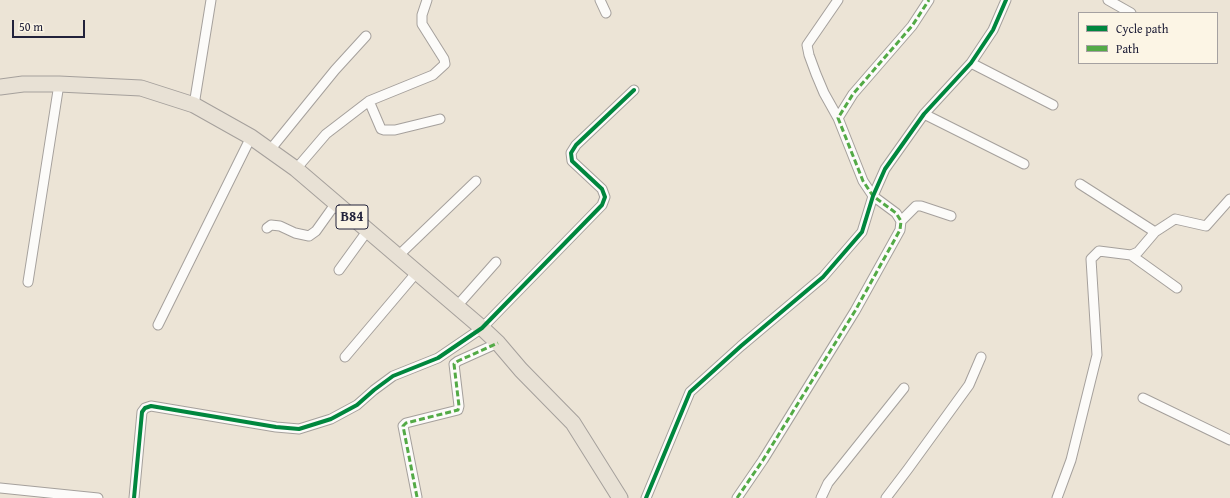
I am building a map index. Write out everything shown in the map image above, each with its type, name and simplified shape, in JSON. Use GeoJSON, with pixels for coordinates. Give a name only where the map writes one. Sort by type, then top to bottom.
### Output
{"type":"FeatureCollection","features":[{"type":"Feature","properties":{"kind":"main road","name":"B84"},"geometry":{"type":"LineString","coordinates":[[0,87],[23,84],[59,84],[141,88],[194,105],[252,137],[296,169],[457,306],[498,343],[521,370],[573,423],[620,498]]}},
{"type":"Feature","properties":{"kind":"street"},"geometry":{"type":"LineString","coordinates":[[194,105],[211,0]]}},
{"type":"Feature","properties":{"kind":"street"},"geometry":{"type":"LineString","coordinates":[[296,169],[326,134],[369,101],[433,75],[444,64],[444,59],[422,24],[422,15],[427,0]]}},
{"type":"Feature","properties":{"kind":"street"},"geometry":{"type":"LineString","coordinates":[[600,0],[606,13]]}},
{"type":"Feature","properties":{"kind":"street"},"geometry":{"type":"LineString","coordinates":[[737,498],[763,460],[855,311],[900,230],[901,220],[896,213],[873,196],[863,181],[838,118],[824,93],[809,55],[807,45],[838,0]]}},
{"type":"Feature","properties":{"kind":"street"},"geometry":{"type":"LineString","coordinates":[[838,118],[853,94],[912,26],[929,0]]}},
{"type":"Feature","properties":{"kind":"street"},"geometry":{"type":"LineString","coordinates":[[646,498],[690,392],[741,346],[823,277],[862,232],[873,196],[885,169],[924,114],[971,63],[993,30],[1006,0]]}},
{"type":"Feature","properties":{"kind":"street"},"geometry":{"type":"LineString","coordinates":[[1108,0],[1129,12]]}},
{"type":"Feature","properties":{"kind":"street"},"geometry":{"type":"LineString","coordinates":[[270,150],[335,70],[366,36]]}},
{"type":"Feature","properties":{"kind":"street"},"geometry":{"type":"LineString","coordinates":[[971,63],[1053,105]]}},
{"type":"Feature","properties":{"kind":"street"},"geometry":{"type":"LineString","coordinates":[[28,282],[59,84]]}},
{"type":"Feature","properties":{"kind":"street"},"geometry":{"type":"LineString","coordinates":[[134,498],[142,412],[145,408],[151,406],[276,428],[299,429],[331,419],[357,405],[393,376],[438,358],[482,328],[602,205],[605,197],[602,189],[572,161],[571,153],[576,145],[634,90]]}},
{"type":"Feature","properties":{"kind":"street"},"geometry":{"type":"LineString","coordinates":[[369,101],[381,129],[384,130],[395,130],[440,119]]}},
{"type":"Feature","properties":{"kind":"street"},"geometry":{"type":"LineString","coordinates":[[924,114],[1024,164]]}},
{"type":"Feature","properties":{"kind":"street"},"geometry":{"type":"LineString","coordinates":[[158,325],[252,137]]}},
{"type":"Feature","properties":{"kind":"street"},"geometry":{"type":"LineString","coordinates":[[398,256],[476,181]]}},
{"type":"Feature","properties":{"kind":"street"},"geometry":{"type":"LineString","coordinates":[[1080,184],[1155,232]]}},
{"type":"Feature","properties":{"kind":"street"},"geometry":{"type":"LineString","coordinates":[[1131,255],[1138,252],[1155,232],[1175,220],[1206,226],[1230,199]]}},
{"type":"Feature","properties":{"kind":"street"},"geometry":{"type":"LineString","coordinates":[[266,228],[270,225],[280,226],[295,233],[309,236],[316,230],[336,203]]}},
{"type":"Feature","properties":{"kind":"street"},"geometry":{"type":"LineString","coordinates":[[901,220],[916,206],[921,206],[951,216]]}},
{"type":"Feature","properties":{"kind":"street"},"geometry":{"type":"LineString","coordinates":[[340,270],[368,230]]}},
{"type":"Feature","properties":{"kind":"street"},"geometry":{"type":"LineString","coordinates":[[1057,498],[1071,460],[1097,355],[1091,259],[1098,251],[1131,255],[1177,288]]}},
{"type":"Feature","properties":{"kind":"street"},"geometry":{"type":"LineString","coordinates":[[457,306],[496,262]]}},
{"type":"Feature","properties":{"kind":"street"},"geometry":{"type":"LineString","coordinates":[[345,357],[417,272]]}},
{"type":"Feature","properties":{"kind":"street"},"geometry":{"type":"LineString","coordinates":[[417,497],[403,426],[406,423],[458,410],[459,406],[454,364],[498,343]]}},
{"type":"Feature","properties":{"kind":"street"},"geometry":{"type":"LineString","coordinates":[[886,498],[969,385],[981,357]]}},
{"type":"Feature","properties":{"kind":"street"},"geometry":{"type":"LineString","coordinates":[[821,498],[828,483],[904,388]]}},
{"type":"Feature","properties":{"kind":"street"},"geometry":{"type":"LineString","coordinates":[[1143,398],[1230,440]]}},
{"type":"Feature","properties":{"kind":"street"},"geometry":{"type":"LineString","coordinates":[[0,488],[98,498]]}},
{"type":"Feature","properties":{"kind":"marked path"},"geometry":{"type":"LineString","coordinates":[[737,498],[763,460],[855,311],[900,230],[901,221],[896,213],[873,196],[863,181],[838,118],[853,94],[912,26],[929,0]]}},
{"type":"Feature","properties":{"kind":"marked path"},"geometry":{"type":"LineString","coordinates":[[417,497],[403,426],[406,423],[458,410],[459,406],[454,364],[498,343]]}},
{"type":"Feature","properties":{"kind":"cycle path"},"geometry":{"type":"LineString","coordinates":[[646,498],[690,392],[741,346],[823,277],[862,232],[873,196],[885,169],[924,114],[971,63],[993,30],[1006,0]]}},
{"type":"Feature","properties":{"kind":"cycle path"},"geometry":{"type":"LineString","coordinates":[[134,498],[142,412],[145,408],[151,406],[276,427],[299,429],[331,419],[357,405],[393,376],[438,358],[482,328],[602,205],[605,197],[602,189],[572,161],[571,153],[576,145],[634,90]]}}]}
